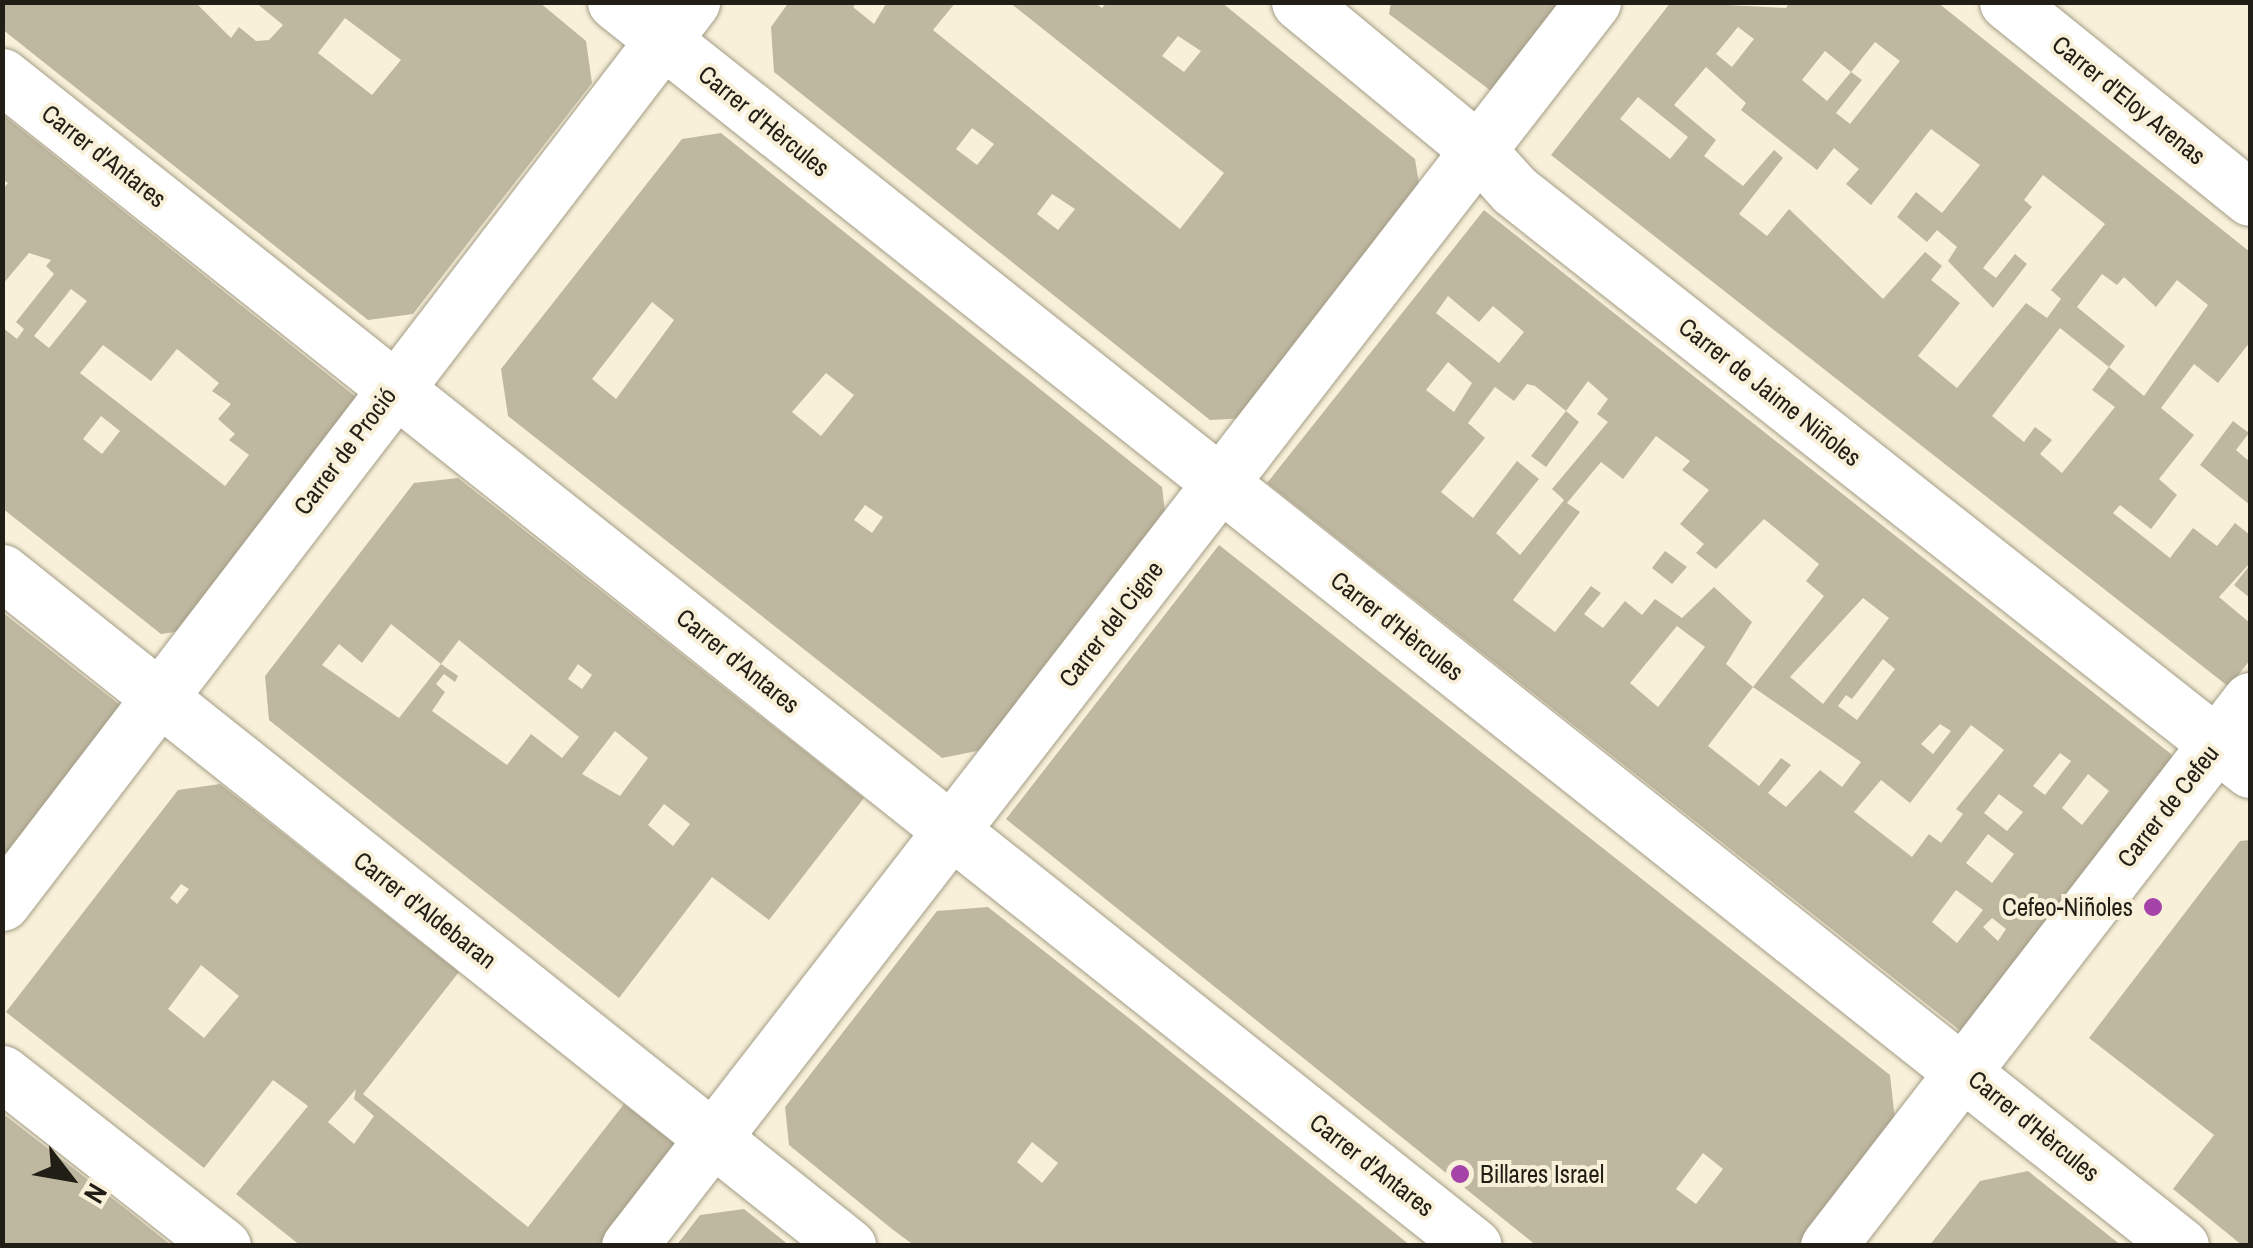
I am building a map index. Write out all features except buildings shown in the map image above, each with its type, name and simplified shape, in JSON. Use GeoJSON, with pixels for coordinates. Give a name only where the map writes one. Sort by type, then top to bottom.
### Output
{"type":"FeatureCollection","features":[{"type":"Feature","properties":{"kind":"street","name":"Carrer d'Hèrcules"},"geometry":{"type":"LineString","coordinates":[[615,2],[678,22],[1218,486],[1964,1069],[2181,1246]]}},
{"type":"Feature","properties":{"kind":"street","name":"Carrer de Jaime Niñoles"},"geometry":{"type":"LineString","coordinates":[[1299,2],[1477,149],[1514,190],[2234,756]]}},
{"type":"Feature","properties":{"kind":"street","name":"Carrer del Cigne"},"geometry":{"type":"LineString","coordinates":[[629,1246],[1593,2]]}},
{"type":"Feature","properties":{"kind":"street","name":"Carrer d'Eloy Arenas"},"geometry":{"type":"LineString","coordinates":[[2008,2],[2250,198]]}},
{"type":"Feature","properties":{"kind":"street","name":"Carrer de Proció"},"geometry":{"type":"LineString","coordinates":[[2,903],[160,700],[394,385],[678,22]]}},
{"type":"Feature","properties":{"kind":"street","name":"Carrer d'Antares"},"geometry":{"type":"LineString","coordinates":[[2,76],[1474,1246]]}},
{"type":"Feature","properties":{"kind":"street","name":"Carrer d'Aldebaran"},"geometry":{"type":"LineString","coordinates":[[2,572],[848,1246]]}},
{"type":"Feature","properties":{"kind":"street","name":"Carrer de Cefeu"},"geometry":{"type":"LineString","coordinates":[[1828,1246],[1964,1069],[2234,756],[2250,700]]}},
{"type":"Feature","properties":{"kind":"street"},"geometry":{"type":"LineString","coordinates":[[2,1073],[222,1246]]}},
{"type":"Feature","properties":{"kind":"place","name":"Cefeo-Niñoles"},"geometry":{"type":"Point","coordinates":[2153,907]}},
{"type":"Feature","properties":{"kind":"place","name":"Billares Israel"},"geometry":{"type":"Point","coordinates":[1460,1174]}}]}
